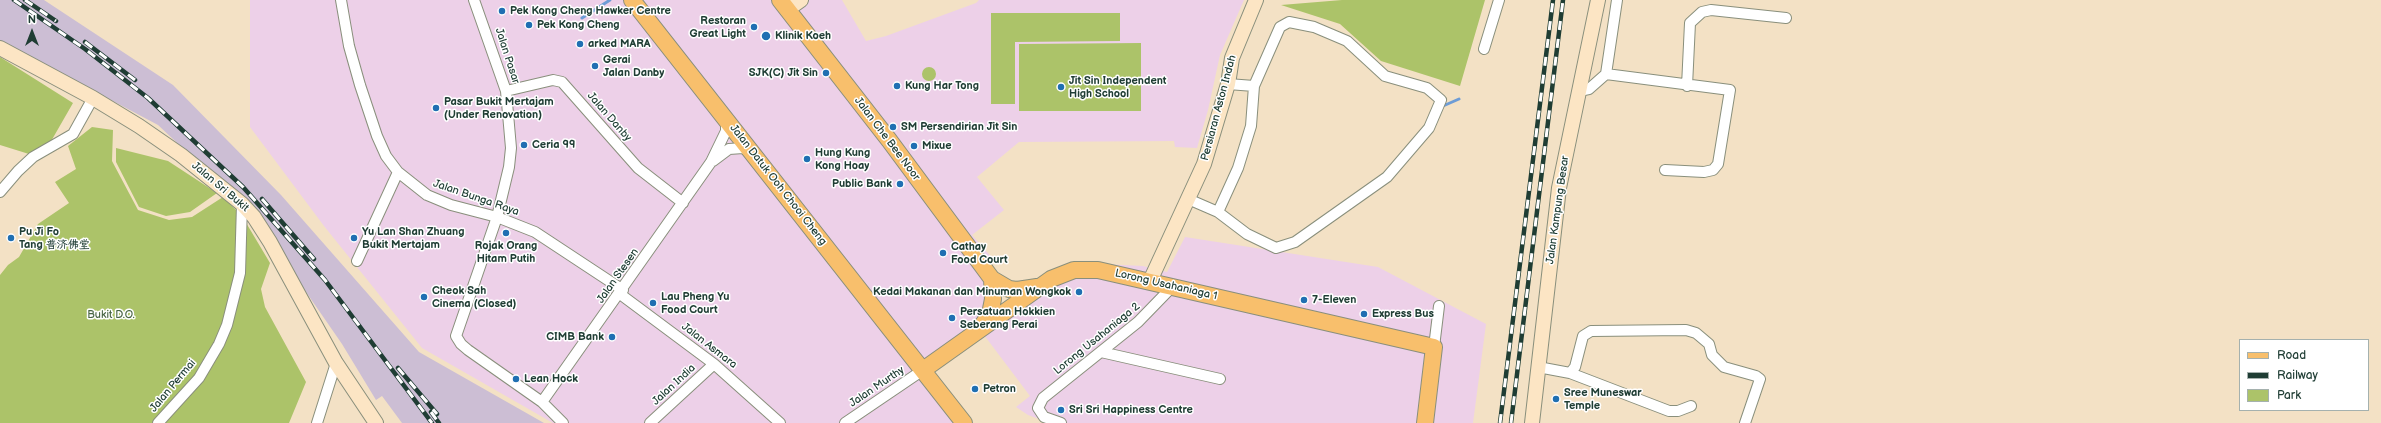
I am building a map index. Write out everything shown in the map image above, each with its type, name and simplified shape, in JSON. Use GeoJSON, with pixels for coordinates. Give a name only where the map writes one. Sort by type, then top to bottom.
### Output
{"type":"FeatureCollection","features":[{"type":"Feature","properties":{"kind":"main road","name":"Jalan Datuk Ooh Chooi Cheng"},"geometry":{"type":"LineString","coordinates":[[632,0],[964,423]]}},
{"type":"Feature","properties":{"kind":"main road","name":"Jalan Che Bee Noor"},"geometry":{"type":"LineString","coordinates":[[784,5],[889,140],[992,279]]}},
{"type":"Feature","properties":{"kind":"main road","name":"Lorong Usahaniaga 1"},"geometry":{"type":"LineString","coordinates":[[923,370],[1062,273],[1086,269],[1150,282],[1434,347]]}},
{"type":"Feature","properties":{"kind":"main road"},"geometry":{"type":"LineString","coordinates":[[992,279],[1010,289],[1017,290],[1041,287]]}},
{"type":"Feature","properties":{"kind":"main road"},"geometry":{"type":"LineString","coordinates":[[976,333],[992,308],[994,299],[992,279]]}},
{"type":"Feature","properties":{"kind":"main road"},"geometry":{"type":"LineString","coordinates":[[1425,423],[1434,347]]}},
{"type":"Feature","properties":{"kind":"street","name":"Jalan Bunga Raya"},"geometry":{"type":"LineString","coordinates":[[341,0],[349,46],[362,92],[377,136],[386,156],[398,172],[427,195],[451,204],[497,217],[535,232],[621,292]]}},
{"type":"Feature","properties":{"kind":"street","name":"Jalan Pasar"},"geometry":{"type":"LineString","coordinates":[[474,0],[506,91],[511,148],[509,167],[497,217],[456,336],[461,344],[468,350],[542,402]]}},
{"type":"Feature","properties":{"kind":"street"},"geometry":{"type":"LineString","coordinates":[[784,5],[801,0]]}},
{"type":"Feature","properties":{"kind":"street","name":"Persiaran Aston Indah"},"geometry":{"type":"LineString","coordinates":[[1150,282],[1204,164],[1228,84],[1232,58],[1256,0]]}},
{"type":"Feature","properties":{"kind":"street"},"geometry":{"type":"LineString","coordinates":[[1484,49],[1499,0]]}},
{"type":"Feature","properties":{"kind":"street","name":"Jalan Kampung Besar"},"geometry":{"type":"LineString","coordinates":[[1532,423],[1559,188],[1598,0]]}},
{"type":"Feature","properties":{"kind":"street"},"geometry":{"type":"LineString","coordinates":[[1579,91],[1589,89],[1606,74],[1617,0]]}},
{"type":"Feature","properties":{"kind":"street"},"geometry":{"type":"LineString","coordinates":[[1687,86],[1690,23],[1702,12],[1711,10],[1786,18]]}},
{"type":"Feature","properties":{"kind":"street"},"geometry":{"type":"LineString","coordinates":[[1188,199],[1218,212],[1247,234],[1276,248],[1295,242],[1387,177],[1429,128],[1441,100],[1427,88],[1411,82],[1385,76],[1348,41],[1314,27],[1289,22],[1280,27],[1254,86],[1251,126],[1238,168],[1218,212]]}},
{"type":"Feature","properties":{"kind":"street","name":"Jalan Sri Bukit"},"geometry":{"type":"LineString","coordinates":[[0,48],[93,98],[139,126],[181,156],[242,204],[254,217],[270,242],[336,363],[376,423]]}},
{"type":"Feature","properties":{"kind":"street"},"geometry":{"type":"LineString","coordinates":[[1606,74],[1687,86],[1730,90],[1718,164],[1713,170],[1704,172],[1665,170]]}},
{"type":"Feature","properties":{"kind":"street","name":"Jalan Danby"},"geometry":{"type":"LineString","coordinates":[[506,91],[552,80],[562,82],[638,168],[683,203]]}},
{"type":"Feature","properties":{"kind":"street"},"geometry":{"type":"LineString","coordinates":[[1228,84],[1254,86]]}},
{"type":"Feature","properties":{"kind":"street"},"geometry":{"type":"LineString","coordinates":[[0,192],[18,170],[33,157],[73,134],[93,98]]}},
{"type":"Feature","properties":{"kind":"street","name":"Jalan Stesen"},"geometry":{"type":"LineString","coordinates":[[542,402],[621,292],[711,162],[726,130],[726,119]]}},
{"type":"Feature","properties":{"kind":"street","name":"Jalan Stesen"},"geometry":{"type":"LineString","coordinates":[[711,162],[724,152],[736,148],[743,148],[753,154]]}},
{"type":"Feature","properties":{"kind":"street"},"geometry":{"type":"LineString","coordinates":[[357,261],[398,172]]}},
{"type":"Feature","properties":{"kind":"street","name":"Jalan Permai"},"geometry":{"type":"LineString","coordinates":[[158,423],[199,378],[219,344],[227,325],[240,273],[242,204]]}},
{"type":"Feature","properties":{"kind":"street","name":"Lorong Usahaniaga 2"},"geometry":{"type":"LineString","coordinates":[[1061,423],[1044,417],[1038,408],[1043,398],[1138,322],[1172,287]]}},
{"type":"Feature","properties":{"kind":"street","name":"Jalan Asmara"},"geometry":{"type":"LineString","coordinates":[[621,292],[714,364],[780,423]]}},
{"type":"Feature","properties":{"kind":"street"},"geometry":{"type":"LineString","coordinates":[[1434,347],[1439,306]]}},
{"type":"Feature","properties":{"kind":"street"},"geometry":{"type":"LineString","coordinates":[[1570,373],[1575,368],[1583,336],[1592,331],[1686,330],[1696,333],[1709,344],[1712,355],[1724,367],[1756,376],[1760,379],[1745,423]]}},
{"type":"Feature","properties":{"kind":"street"},"geometry":{"type":"LineString","coordinates":[[1101,352],[1220,379]]}},
{"type":"Feature","properties":{"kind":"street"},"geometry":{"type":"LineString","coordinates":[[317,423],[336,363]]}},
{"type":"Feature","properties":{"kind":"street","name":"Jalan India"},"geometry":{"type":"LineString","coordinates":[[650,423],[714,364]]}},
{"type":"Feature","properties":{"kind":"street"},"geometry":{"type":"LineString","coordinates":[[1538,367],[1570,373],[1669,411],[1678,411],[1690,406]]}},
{"type":"Feature","properties":{"kind":"street","name":"Jalan Murthy"},"geometry":{"type":"LineString","coordinates":[[845,423],[923,370]]}},
{"type":"Feature","properties":{"kind":"street"},"geometry":{"type":"LineString","coordinates":[[542,402],[564,423]]}},
{"type":"Feature","properties":{"kind":"shaded area"},"geometry":{"type":"Polygon","coordinates":[[[0,0],[44,0],[173,85],[281,195],[419,352],[544,423],[402,423],[382,396],[376,400],[342,344],[250,211],[158,125],[0,41],[0,0]]]}},
{"type":"Feature","properties":{"kind":"shaded area"},"geometry":{"type":"Polygon","coordinates":[[[250,0],[842,0],[866,41],[886,36],[976,3],[979,0],[1244,0],[1220,55],[1208,110],[1197,148],[1175,147],[1174,141],[1019,142],[977,177],[1004,210],[972,235],[993,259],[988,278],[986,316],[923,378],[958,423],[553,423],[422,348],[324,226],[250,127],[250,0]]]}},
{"type":"Feature","properties":{"kind":"shaded area"},"geometry":{"type":"Polygon","coordinates":[[[1185,237],[1378,267],[1486,324],[1473,423],[1050,423],[1028,415],[1016,407],[1030,396],[984,335],[1080,263],[1143,266],[1167,272],[1185,237]]]}},
{"type":"Feature","properties":{"kind":"green space"},"geometry":{"type":"Polygon","coordinates":[[[1342,0],[1485,0],[1460,86],[1381,61],[1340,24],[1281,5],[1342,0]]]}},
{"type":"Feature","properties":{"kind":"green space"},"geometry":{"type":"Polygon","coordinates":[[[991,13],[1120,13],[1120,41],[1015,42],[1015,104],[991,104],[991,13]]]}},
{"type":"Feature","properties":{"kind":"green space"},"geometry":{"type":"Polygon","coordinates":[[[1141,43],[1141,111],[1019,111],[1019,44],[1141,43]]]}},
{"type":"Feature","properties":{"kind":"green space"},"geometry":{"type":"Polygon","coordinates":[[[0,57],[73,103],[50,143],[29,154],[0,145],[0,57]]]}},
{"type":"Feature","properties":{"kind":"green space"},"geometry":{"type":"Polygon","coordinates":[[[929,67],[934,69],[936,74],[934,79],[929,81],[924,79],[922,74],[924,69],[929,67]]]}},
{"type":"Feature","properties":{"kind":"green space","name":"Bukit D.O."},"geometry":{"type":"Polygon","coordinates":[[[92,127],[113,130],[112,161],[138,210],[169,220],[192,217],[223,197],[242,216],[270,263],[261,289],[265,307],[306,382],[289,423],[0,423],[0,275],[8,265],[19,257],[38,224],[69,203],[55,182],[76,169],[68,146],[92,127]]]}},
{"type":"Feature","properties":{"kind":"green space"},"geometry":{"type":"Polygon","coordinates":[[[116,148],[168,161],[217,193],[190,212],[166,216],[139,207],[116,162],[116,148]]]}},
{"type":"Feature","properties":{"kind":"waterway"},"geometry":{"type":"LineString","coordinates":[[582,18],[610,0]]}},
{"type":"Feature","properties":{"kind":"waterway"},"geometry":{"type":"LineString","coordinates":[[1443,106],[1459,99]]}},
{"type":"Feature","properties":{"kind":"railway"},"geometry":{"type":"LineString","coordinates":[[14,0],[85,49],[148,98],[243,187],[325,280],[432,423]]}},
{"type":"Feature","properties":{"kind":"railway"},"geometry":{"type":"LineString","coordinates":[[25,0],[56,21]]}},
{"type":"Feature","properties":{"kind":"railway"},"geometry":{"type":"LineString","coordinates":[[1500,423],[1553,0]]}},
{"type":"Feature","properties":{"kind":"railway"},"geometry":{"type":"LineString","coordinates":[[1511,423],[1563,0]]}},
{"type":"Feature","properties":{"kind":"railway"},"geometry":{"type":"LineString","coordinates":[[85,42],[135,80]]}},
{"type":"Feature","properties":{"kind":"railway"},"geometry":{"type":"LineString","coordinates":[[262,199],[314,259]]}},
{"type":"Feature","properties":{"kind":"railway"},"geometry":{"type":"LineString","coordinates":[[398,368],[437,414]]}},
{"type":"Feature","properties":{"kind":"railway"},"geometry":{"type":"LineString","coordinates":[[431,412],[439,423]]}},
{"type":"Feature","properties":{"kind":"place","name":"Pek Kong Cheng Hawker Centre"},"geometry":{"type":"Point","coordinates":[502,11]}},
{"type":"Feature","properties":{"kind":"place","name":"Pek Kong Cheng"},"geometry":{"type":"Point","coordinates":[529,25]}},
{"type":"Feature","properties":{"kind":"place","name":"Restoran Great Light"},"geometry":{"type":"Point","coordinates":[754,27]}},
{"type":"Feature","properties":{"kind":"place","name":"Klinik Koeh"},"geometry":{"type":"Point","coordinates":[766,36]}},
{"type":"Feature","properties":{"kind":"place","name":"arked MARA"},"geometry":{"type":"Point","coordinates":[580,44]}},
{"type":"Feature","properties":{"kind":"place","name":"Gerai Jalan Danby"},"geometry":{"type":"Point","coordinates":[595,66]}},
{"type":"Feature","properties":{"kind":"place","name":"SJK(C) Jit Sin"},"geometry":{"type":"Point","coordinates":[826,73]}},
{"type":"Feature","properties":{"kind":"place","name":"Kung Har Tong"},"geometry":{"type":"Point","coordinates":[897,86]}},
{"type":"Feature","properties":{"kind":"place","name":"Jit Sin Independent High School"},"geometry":{"type":"Point","coordinates":[1061,87]}},
{"type":"Feature","properties":{"kind":"place","name":"Pasar Bukit Mertajam (Under Renovation)"},"geometry":{"type":"Point","coordinates":[436,108]}},
{"type":"Feature","properties":{"kind":"place","name":"SM Persendirian Jit Sin"},"geometry":{"type":"Point","coordinates":[893,127]}},
{"type":"Feature","properties":{"kind":"place","name":"Ceria 99"},"geometry":{"type":"Point","coordinates":[524,145]}},
{"type":"Feature","properties":{"kind":"place","name":"Mixue"},"geometry":{"type":"Point","coordinates":[914,146]}},
{"type":"Feature","properties":{"kind":"place","name":"Hung Kung Kong Hoay"},"geometry":{"type":"Point","coordinates":[807,159]}},
{"type":"Feature","properties":{"kind":"place","name":"Public Bank"},"geometry":{"type":"Point","coordinates":[900,184]}},
{"type":"Feature","properties":{"kind":"place","name":"Rojak Orang Hitam Putih"},"geometry":{"type":"Point","coordinates":[506,233]}},
{"type":"Feature","properties":{"kind":"place","name":"Pu Ji Fo Tang 普济佛堂"},"geometry":{"type":"Point","coordinates":[11,238]}},
{"type":"Feature","properties":{"kind":"place","name":"Yu Lan Shan Zhuang Bukit Mertajam"},"geometry":{"type":"Point","coordinates":[354,238]}},
{"type":"Feature","properties":{"kind":"place","name":"Cathay Food Court"},"geometry":{"type":"Point","coordinates":[943,253]}},
{"type":"Feature","properties":{"kind":"place","name":"Kedai Makanan dan Minuman Wongkok"},"geometry":{"type":"Point","coordinates":[1079,292]}},
{"type":"Feature","properties":{"kind":"place","name":"Cheok Sah Cinema (Closed)"},"geometry":{"type":"Point","coordinates":[424,297]}},
{"type":"Feature","properties":{"kind":"place","name":"7-Eleven"},"geometry":{"type":"Point","coordinates":[1304,300]}},
{"type":"Feature","properties":{"kind":"place","name":"Lau Pheng Yu Food Court"},"geometry":{"type":"Point","coordinates":[653,303]}},
{"type":"Feature","properties":{"kind":"place","name":"Express Bus"},"geometry":{"type":"Point","coordinates":[1364,314]}},
{"type":"Feature","properties":{"kind":"place","name":"Persatuan Hokkien Seberang Perai"},"geometry":{"type":"Point","coordinates":[952,318]}},
{"type":"Feature","properties":{"kind":"place","name":"CIMB Bank"},"geometry":{"type":"Point","coordinates":[612,337]}},
{"type":"Feature","properties":{"kind":"place","name":"Lean Hock"},"geometry":{"type":"Point","coordinates":[516,379]}},
{"type":"Feature","properties":{"kind":"place","name":"Petron"},"geometry":{"type":"Point","coordinates":[975,389]}},
{"type":"Feature","properties":{"kind":"place","name":"Sree Muneswar Temple"},"geometry":{"type":"Point","coordinates":[1556,399]}},
{"type":"Feature","properties":{"kind":"place","name":"Sri Sri Happiness Centre"},"geometry":{"type":"Point","coordinates":[1061,410]}}]}
